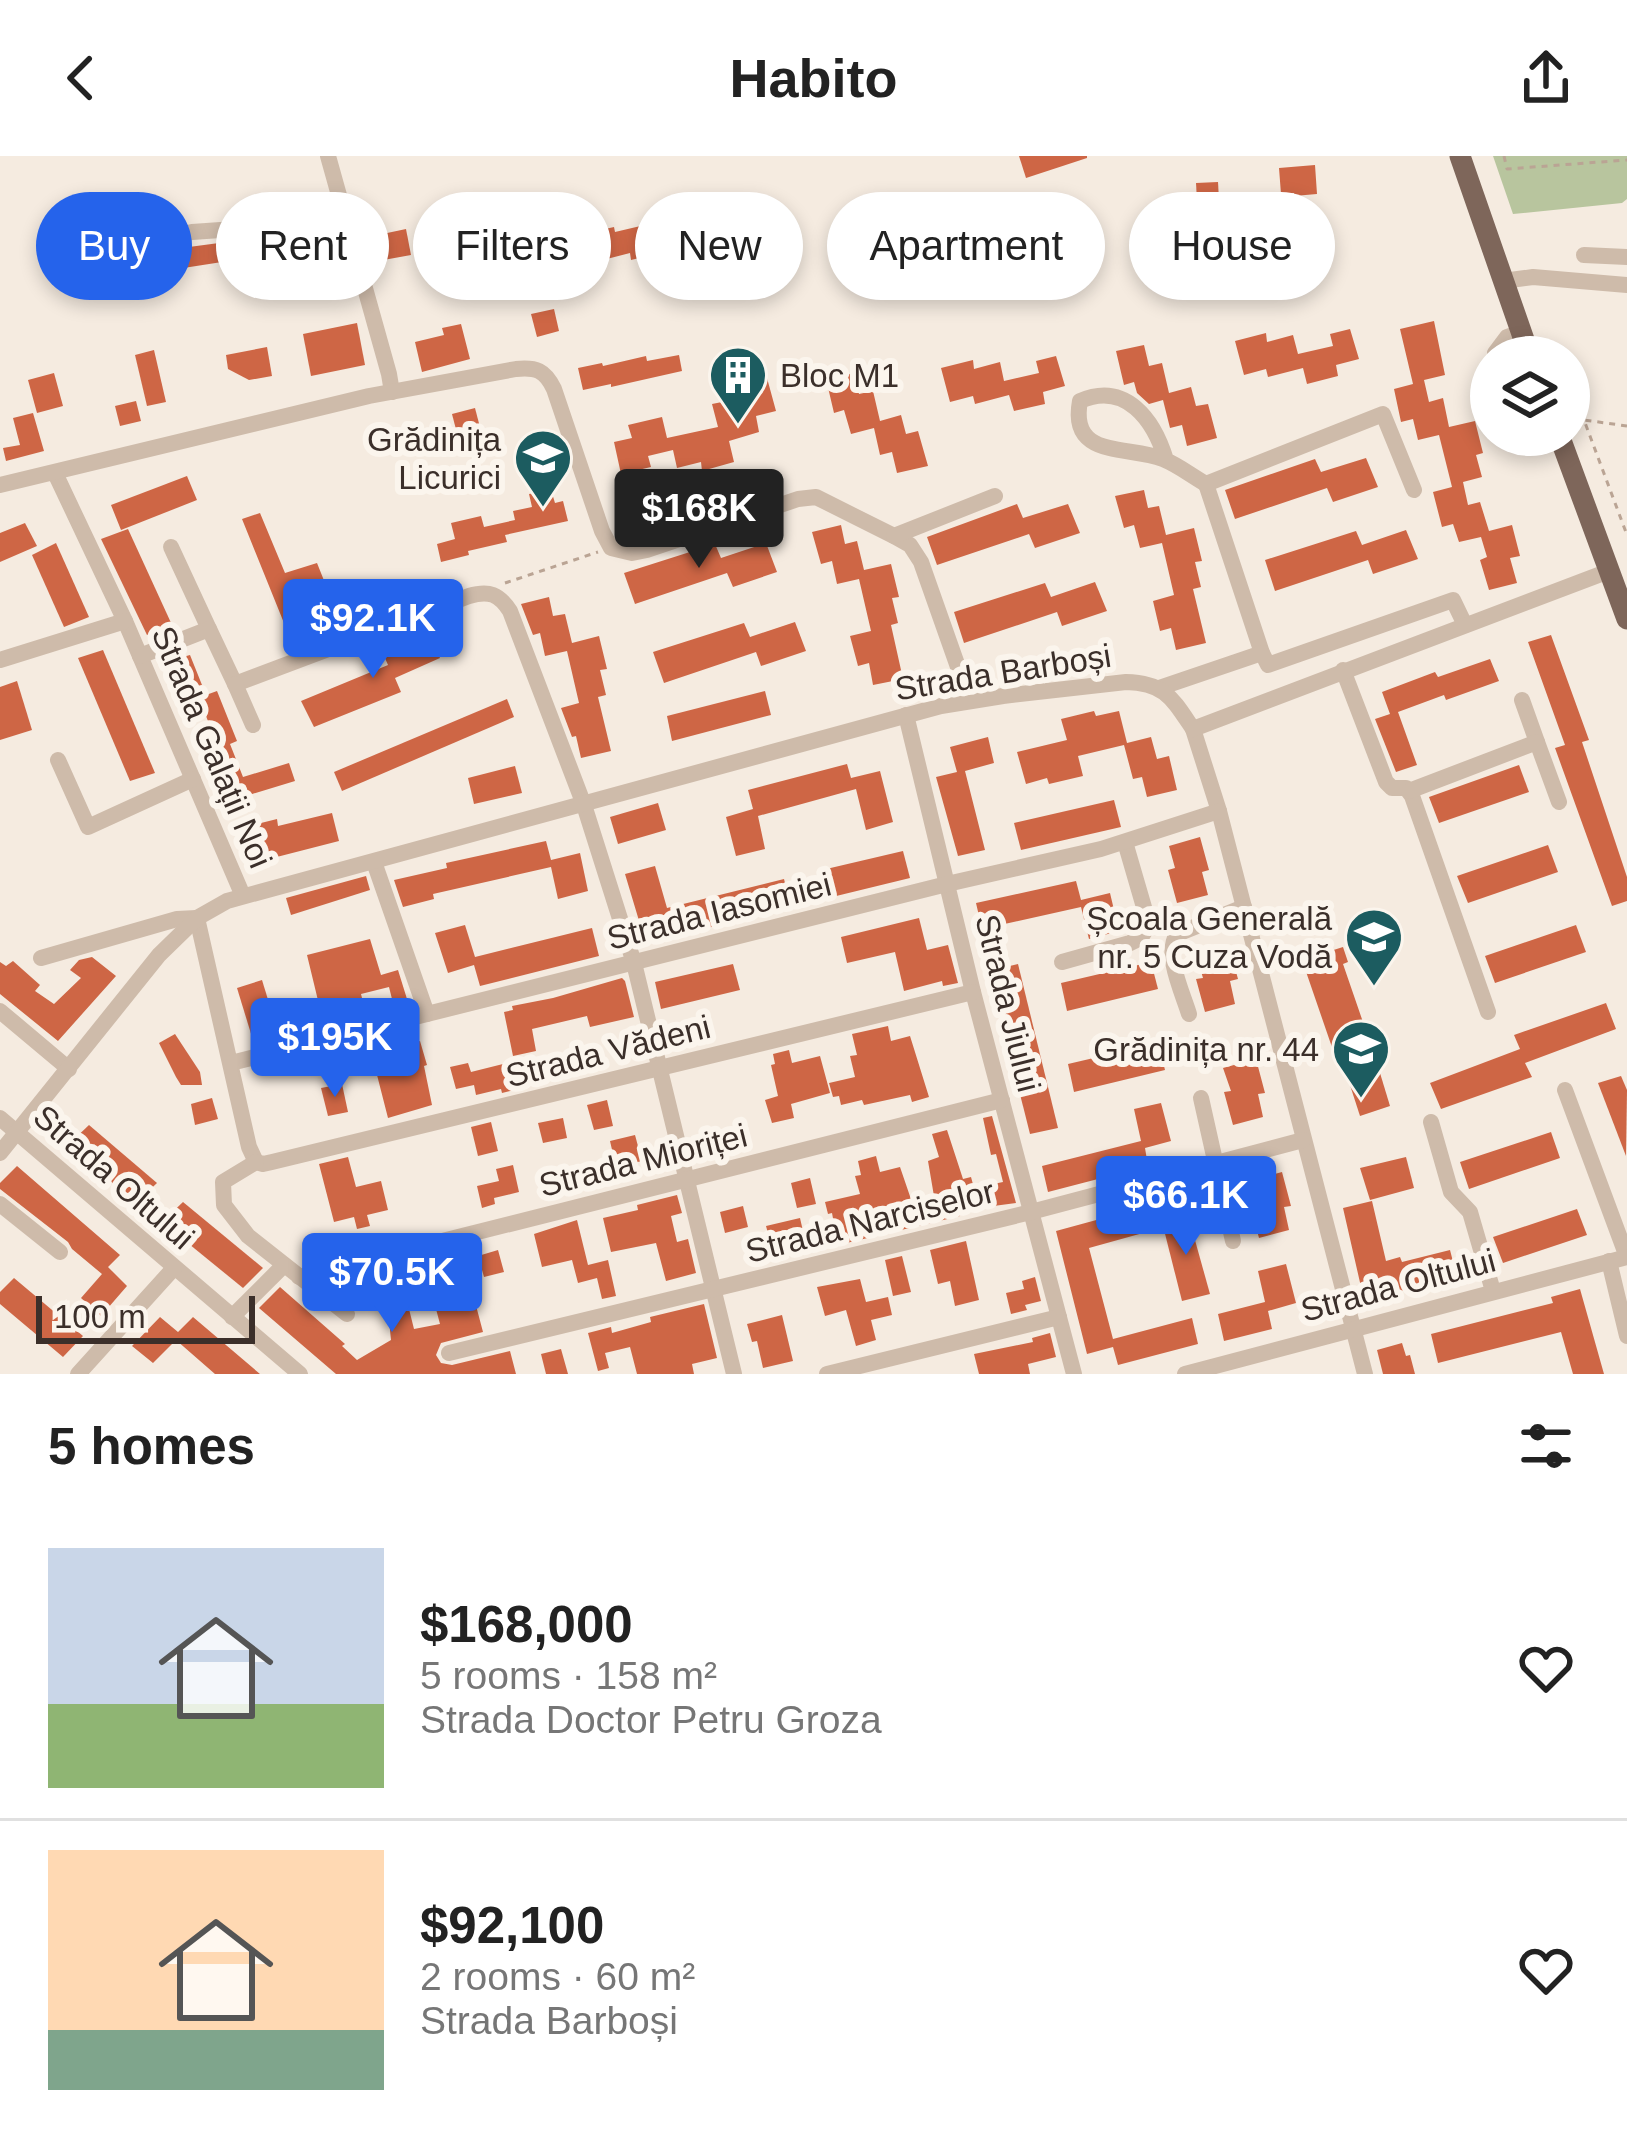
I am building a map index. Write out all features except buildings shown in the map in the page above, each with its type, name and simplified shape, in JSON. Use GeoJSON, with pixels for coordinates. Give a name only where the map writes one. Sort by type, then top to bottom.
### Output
{"type":"FeatureCollection","features":[{"type":"Feature","properties":{"kind":"main road"},"geometry":{"type":"LineString","coordinates":[[1460,156],[1522,336]]}},
{"type":"Feature","properties":{"kind":"main road"},"geometry":{"type":"LineString","coordinates":[[1567,456],[1627,619]]}},
{"type":"Feature","properties":{"kind":"street"},"geometry":{"type":"LineString","coordinates":[[328,156],[338,192]]}},
{"type":"Feature","properties":{"kind":"street"},"geometry":{"type":"LineString","coordinates":[[1584,255],[1627,257]]}},
{"type":"Feature","properties":{"kind":"street"},"geometry":{"type":"LineString","coordinates":[[1503,281],[1533,277],[1627,285]]}},
{"type":"Feature","properties":{"kind":"street"},"geometry":{"type":"LineString","coordinates":[[367,300],[392,392]]}},
{"type":"Feature","properties":{"kind":"street"},"geometry":{"type":"LineString","coordinates":[[1510,336],[1521,332]]}},
{"type":"Feature","properties":{"kind":"street"},"geometry":{"type":"LineString","coordinates":[[0,485],[392,392],[538,369],[548,376],[611,548],[632,553],[647,550],[816,496],[910,545],[921,562],[970,701]]}},
{"type":"Feature","properties":{"kind":"street"},"geometry":{"type":"LineString","coordinates":[[1166,460],[1159,435],[1131,404],[1110,394],[1080,401],[1080,431],[1095,444],[1166,460],[1206,484],[1268,665],[1453,600],[1465,625]]}},
{"type":"Feature","properties":{"kind":"street"},"geometry":{"type":"LineString","coordinates":[[1206,484],[1383,415],[1414,490]]}},
{"type":"Feature","properties":{"kind":"street","name":"Strada Galații Noi"},"geometry":{"type":"LineString","coordinates":[[55,473],[125,621],[243,896]]}},
{"type":"Feature","properties":{"kind":"street"},"geometry":{"type":"LineString","coordinates":[[893,536],[995,496]]}},
{"type":"Feature","properties":{"kind":"street"},"geometry":{"type":"LineString","coordinates":[[171,547],[254,725]]}},
{"type":"Feature","properties":{"kind":"street"},"geometry":{"type":"LineString","coordinates":[[1365,1374],[1220,811],[1193,729],[1609,571]]}},
{"type":"Feature","properties":{"kind":"street"},"geometry":{"type":"LineString","coordinates":[[235,684],[470,596],[483,592],[502,599],[584,805],[634,963],[734,1374]]}},
{"type":"Feature","properties":{"kind":"street","name":"Strada Galații Noi"},"geometry":{"type":"LineString","coordinates":[[0,661],[125,621]]}},
{"type":"Feature","properties":{"kind":"street"},"geometry":{"type":"LineString","coordinates":[[140,656],[209,629]]}},
{"type":"Feature","properties":{"kind":"street"},"geometry":{"type":"LineString","coordinates":[[1159,688],[1262,653]]}},
{"type":"Feature","properties":{"kind":"street"},"geometry":{"type":"LineString","coordinates":[[1343,670],[1386,782],[1409,791],[1488,1012]]}},
{"type":"Feature","properties":{"kind":"street","name":"Strada Barboși"},"geometry":{"type":"LineString","coordinates":[[0,1153],[159,955],[211,908],[243,896],[970,701],[1148,682],[1176,703],[1193,729]]}},
{"type":"Feature","properties":{"kind":"street"},"geometry":{"type":"LineString","coordinates":[[1522,700],[1558,802]]}},
{"type":"Feature","properties":{"kind":"street","name":"Strada Jiului"},"geometry":{"type":"LineString","coordinates":[[906,716],[1073,1374]]}},
{"type":"Feature","properties":{"kind":"street"},"geometry":{"type":"LineString","coordinates":[[1409,791],[1537,742]]}},
{"type":"Feature","properties":{"kind":"street"},"geometry":{"type":"LineString","coordinates":[[58,760],[88,827],[193,778]]}},
{"type":"Feature","properties":{"kind":"street","name":"Strada Iasomiei"},"geometry":{"type":"LineString","coordinates":[[231,1063],[1125,842],[1220,811]]}},
{"type":"Feature","properties":{"kind":"street"},"geometry":{"type":"LineString","coordinates":[[1062,962],[1130,943],[1146,932],[1148,921],[1125,842]]}},
{"type":"Feature","properties":{"kind":"street"},"geometry":{"type":"LineString","coordinates":[[374,862],[427,1014]]}},
{"type":"Feature","properties":{"kind":"street"},"geometry":{"type":"LineString","coordinates":[[1189,1014],[1171,941],[1177,934],[1244,907]]}},
{"type":"Feature","properties":{"kind":"street"},"geometry":{"type":"LineString","coordinates":[[41,958],[177,919],[197,918],[256,1162],[223,1182],[224,1205],[248,1236],[347,1314]]}},
{"type":"Feature","properties":{"kind":"street","name":"Strada Vădeni"},"geometry":{"type":"LineString","coordinates":[[256,1162],[272,1162],[973,992]]}},
{"type":"Feature","properties":{"kind":"street"},"geometry":{"type":"LineString","coordinates":[[0,1011],[69,1069]]}},
{"type":"Feature","properties":{"kind":"street"},"geometry":{"type":"LineString","coordinates":[[1564,1090],[1621,1258],[1627,1336]]}},
{"type":"Feature","properties":{"kind":"street"},"geometry":{"type":"LineString","coordinates":[[1201,1098],[1233,1240]]}},
{"type":"Feature","properties":{"kind":"street","name":"Strada Mioriței"},"geometry":{"type":"LineString","coordinates":[[291,1271],[687,1180],[1002,1100]]}},
{"type":"Feature","properties":{"kind":"street","name":"Strada Oltului"},"geometry":{"type":"LineString","coordinates":[[0,1118],[300,1374]]}},
{"type":"Feature","properties":{"kind":"street"},"geometry":{"type":"LineString","coordinates":[[1431,1122],[1451,1192],[1470,1212],[1493,1291]]}},
{"type":"Feature","properties":{"kind":"street","name":"Strada Narciselor"},"geometry":{"type":"LineString","coordinates":[[449,1353],[1031,1212],[1303,1139]]}},
{"type":"Feature","properties":{"kind":"street"},"geometry":{"type":"LineString","coordinates":[[0,1204],[60,1252]]}},
{"type":"Feature","properties":{"kind":"street","name":"Strada Oltului"},"geometry":{"type":"LineString","coordinates":[[1185,1374],[1621,1258]]}},
{"type":"Feature","properties":{"kind":"street"},"geometry":{"type":"LineString","coordinates":[[77,1374],[174,1268]]}},
{"type":"Feature","properties":{"kind":"street"},"geometry":{"type":"LineString","coordinates":[[232,1317],[291,1271]]}},
{"type":"Feature","properties":{"kind":"street"},"geometry":{"type":"LineString","coordinates":[[827,1374],[1059,1318]]}},
{"type":"Feature","properties":{"kind":"path"},"geometry":{"type":"LineString","coordinates":[[1504,156],[1507,169],[1627,160]]}},
{"type":"Feature","properties":{"kind":"path"},"geometry":{"type":"LineString","coordinates":[[1627,426],[1584,420],[1627,535]]}},
{"type":"Feature","properties":{"kind":"path"},"geometry":{"type":"LineString","coordinates":[[494,594],[507,580],[611,548]]}},
{"type":"Feature","properties":{"kind":"green space"},"geometry":{"type":"Polygon","coordinates":[[[1493,156],[1627,156],[1627,199],[1513,214],[1493,156]]]}},
{"type":"Feature","properties":{"kind":"place","name":"Bloc M1"},"geometry":{"type":"Point","coordinates":[738,426]}},
{"type":"Feature","properties":{"kind":"place","name":"Grădinița Licurici"},"geometry":{"type":"Point","coordinates":[543,509]}},
{"type":"Feature","properties":{"kind":"place","name":"Școala Generală nr. 5 Cuza Vodă"},"geometry":{"type":"Point","coordinates":[1374,988]}},
{"type":"Feature","properties":{"kind":"place","name":"Grădinița nr. 44"},"geometry":{"type":"Point","coordinates":[1361,1100]}}]}
